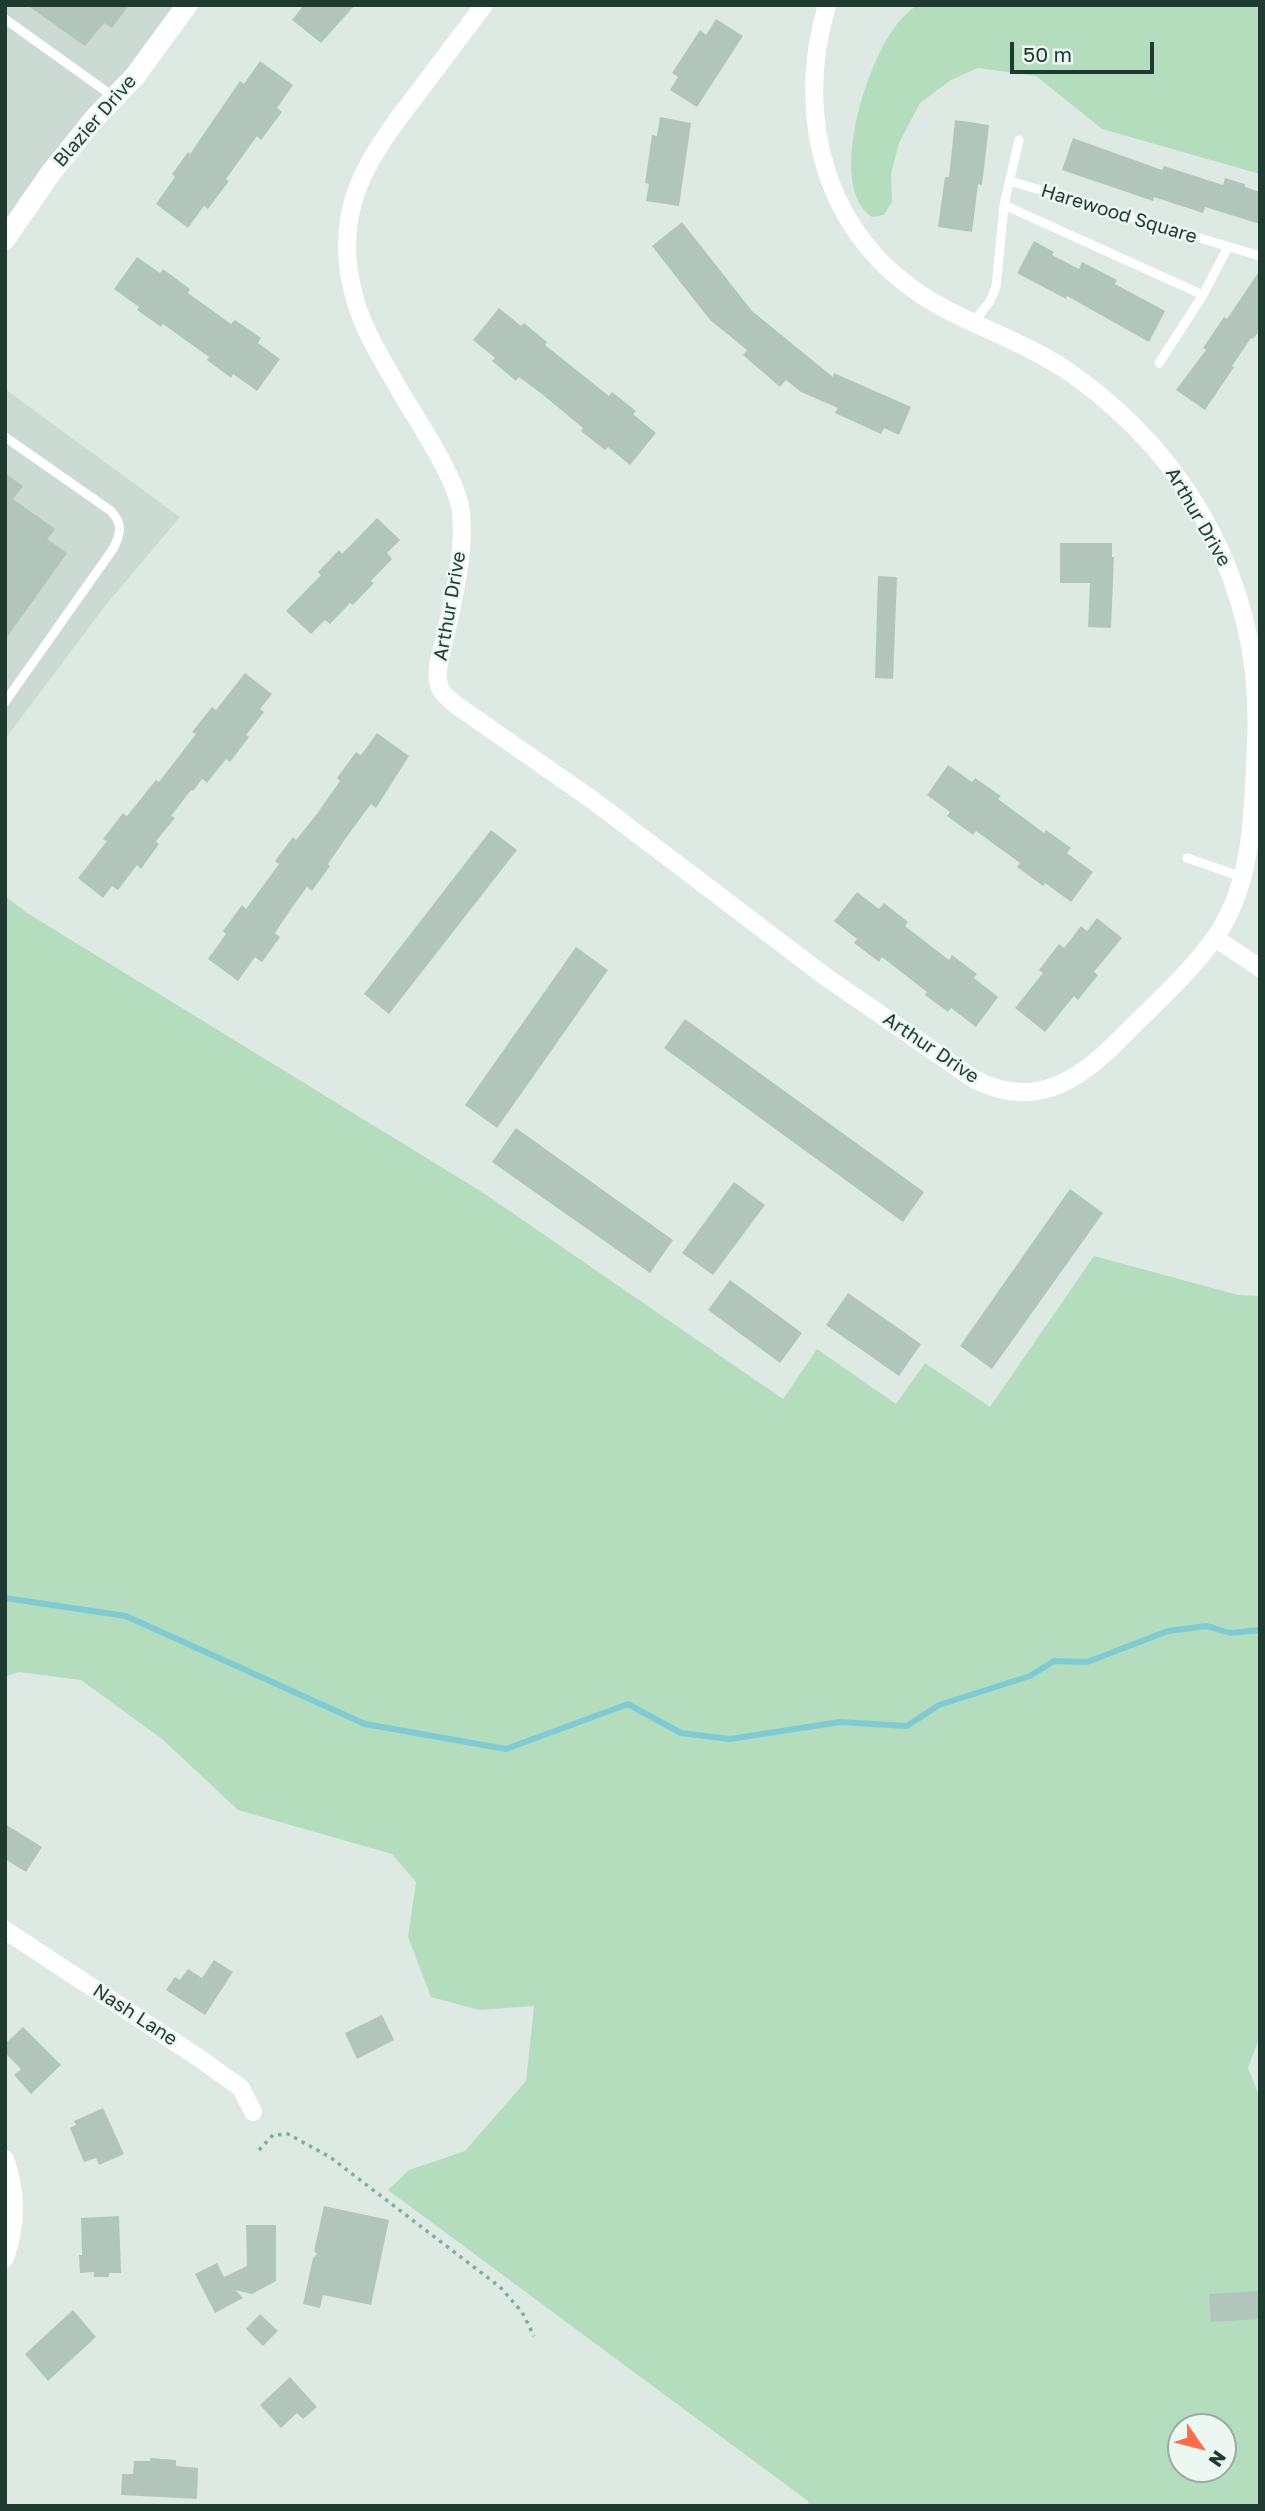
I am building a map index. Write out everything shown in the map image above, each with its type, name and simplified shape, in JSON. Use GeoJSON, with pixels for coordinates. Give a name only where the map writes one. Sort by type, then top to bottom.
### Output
{"type":"FeatureCollection","features":[{"type":"Feature","properties":{"kind":"street","name":"Blazier Drive"},"geometry":{"type":"LineString","coordinates":[[5,239],[58,164],[135,76],[187,5]]}},
{"type":"Feature","properties":{"kind":"street","name":"Arthur Drive"},"geometry":{"type":"LineString","coordinates":[[484,5],[388,131],[370,159],[354,198],[347,232],[350,279],[360,314],[379,354],[449,478],[461,506],[461,542],[438,671],[443,694],[594,801],[826,977],[974,1079],[997,1090],[1022,1093],[1046,1090],[1091,1067],[1187,970],[1215,938],[1229,914],[1242,877],[1252,814],[1257,734],[1252,647],[1244,612],[1224,558],[1181,482],[1136,427],[1059,365],[927,299],[881,262],[862,240],[835,193],[818,142],[813,106],[815,60],[827,5]]}},
{"type":"Feature","properties":{"kind":"street"},"geometry":{"type":"LineString","coordinates":[[1215,938],[1260,968]]}},
{"type":"Feature","properties":{"kind":"street","name":"Nash Lane"},"geometry":{"type":"LineString","coordinates":[[5,1930],[199,2057],[241,2088],[253,2112]]}},
{"type":"Feature","properties":{"kind":"street"},"geometry":{"type":"LineString","coordinates":[[5,2159],[15,2206],[13,2234],[5,2258]]}},
{"type":"Feature","properties":{"kind":"lane"},"geometry":{"type":"LineString","coordinates":[[5,19],[114,97]]}},
{"type":"Feature","properties":{"kind":"lane"},"geometry":{"type":"LineString","coordinates":[[973,323],[990,301],[996,287],[1004,205],[1019,140]]}},
{"type":"Feature","properties":{"kind":"lane","name":"Harewood Square"},"geometry":{"type":"LineString","coordinates":[[1010,181],[1260,256]]}},
{"type":"Feature","properties":{"kind":"lane","name":"Harewood Square"},"geometry":{"type":"LineString","coordinates":[[1004,205],[1203,295]]}},
{"type":"Feature","properties":{"kind":"lane"},"geometry":{"type":"LineString","coordinates":[[1159,363],[1203,295],[1228,247]]}},
{"type":"Feature","properties":{"kind":"lane"},"geometry":{"type":"LineString","coordinates":[[5,437],[111,511],[121,527],[113,549],[7,698]]}},
{"type":"Feature","properties":{"kind":"lane"},"geometry":{"type":"LineString","coordinates":[[1187,858],[1242,877]]}},
{"type":"Feature","properties":{"kind":"path"},"geometry":{"type":"LineString","coordinates":[[260,2150],[273,2135],[288,2134],[330,2157],[500,2287],[522,2312],[534,2336]]}},
{"type":"Feature","properties":{"kind":"shaded area"},"geometry":{"type":"Polygon","coordinates":[[[5,5],[187,5],[5,239],[5,5]]]}},
{"type":"Feature","properties":{"kind":"shaded area"},"geometry":{"type":"Polygon","coordinates":[[[5,389],[180,517],[105,606],[5,739],[5,389]]]}},
{"type":"Feature","properties":{"kind":"green space"},"geometry":{"type":"Polygon","coordinates":[[[917,5],[1260,5],[1260,174],[1102,129],[1036,76],[978,68],[951,80],[920,103],[899,143],[891,174],[892,202],[884,215],[872,217],[859,201],[852,179],[856,124],[863,95],[883,45],[899,22],[917,5]]]}},
{"type":"Feature","properties":{"kind":"green space"},"geometry":{"type":"Polygon","coordinates":[[[5,896],[27,913],[482,1192],[783,1399],[817,1349],[896,1404],[925,1363],[990,1407],[1094,1256],[1238,1295],[1260,1296],[1260,2036],[1248,2068],[1260,2098],[1260,2506],[809,2506],[808,2501],[388,2190],[409,2170],[465,2151],[526,2081],[534,2006],[479,2010],[431,1997],[408,1937],[416,1882],[392,1854],[238,1810],[162,1739],[81,1680],[19,1672],[5,1677],[5,896]]]}},
{"type":"Feature","properties":{"kind":"building"},"geometry":{"type":"Polygon","coordinates":[[[27,5],[129,5],[112,28],[104,23],[85,46],[27,5]]]}},
{"type":"Feature","properties":{"kind":"building"},"geometry":{"type":"Polygon","coordinates":[[[304,5],[355,5],[321,43],[292,20],[304,5]]]}},
{"type":"Feature","properties":{"kind":"building"},"geometry":{"type":"Polygon","coordinates":[[[716,19],[743,36],[697,107],[670,90],[678,77],[672,73],[700,30],[706,35],[716,19]]]}},
{"type":"Feature","properties":{"kind":"building"},"geometry":{"type":"Polygon","coordinates":[[[260,61],[293,85],[277,108],[282,112],[261,140],[257,136],[208,209],[204,206],[188,228],[156,204],[188,152],[190,154],[240,81],[244,84],[260,61]]]}},
{"type":"Feature","properties":{"kind":"building"},"geometry":{"type":"Polygon","coordinates":[[[660,117],[691,123],[679,206],[646,201],[649,184],[645,183],[652,135],[657,136],[660,117]]]}},
{"type":"Feature","properties":{"kind":"building"},"geometry":{"type":"Polygon","coordinates":[[[955,120],[989,125],[982,185],[978,184],[972,232],[938,227],[945,177],[949,177],[955,120]]]}},
{"type":"Feature","properties":{"kind":"building"},"geometry":{"type":"Polygon","coordinates":[[[1073,138],[1162,170],[1164,166],[1223,185],[1225,178],[1245,184],[1245,187],[1260,192],[1260,224],[1205,207],[1203,213],[1154,197],[1153,201],[1062,170],[1073,138]]]}},
{"type":"Feature","properties":{"kind":"building"},"geometry":{"type":"Polygon","coordinates":[[[682,222],[752,311],[833,377],[834,373],[911,407],[899,435],[884,428],[881,434],[835,413],[838,408],[801,392],[786,380],[780,387],[743,355],[747,350],[710,320],[652,246],[682,222]]]}},
{"type":"Feature","properties":{"kind":"building"},"geometry":{"type":"Polygon","coordinates":[[[1034,241],[1054,252],[1052,255],[1079,269],[1082,262],[1117,280],[1115,284],[1165,311],[1149,342],[1067,296],[1066,299],[1017,273],[1034,241]]]}},
{"type":"Feature","properties":{"kind":"building"},"geometry":{"type":"Polygon","coordinates":[[[137,257],[160,273],[163,269],[190,289],[188,293],[231,324],[235,320],[261,338],[258,343],[280,359],[257,391],[233,374],[231,378],[207,360],[209,357],[163,324],[161,327],[137,310],[139,307],[114,289],[137,257]]]}},
{"type":"Feature","properties":{"kind":"building"},"geometry":{"type":"Polygon","coordinates":[[[1260,270],[1260,330],[1251,338],[1205,410],[1176,390],[1206,350],[1203,348],[1224,317],[1227,319],[1260,270]]]}},
{"type":"Feature","properties":{"kind":"building"},"geometry":{"type":"Polygon","coordinates":[[[499,308],[521,326],[524,323],[547,342],[545,345],[609,396],[612,392],[636,411],[633,414],[656,433],[630,465],[608,447],[605,450],[581,431],[583,428],[519,377],[516,381],[492,361],[495,358],[473,340],[499,308]]]}},
{"type":"Feature","properties":{"kind":"building"},"geometry":{"type":"Polygon","coordinates":[[[5,473],[23,486],[13,499],[55,529],[47,539],[67,553],[5,640],[5,473]]]}},
{"type":"Feature","properties":{"kind":"building"},"geometry":{"type":"Polygon","coordinates":[[[377,518],[400,540],[387,553],[392,559],[353,605],[350,603],[330,624],[325,620],[311,634],[286,611],[321,575],[318,572],[339,550],[342,554],[377,518]]]}},
{"type":"Feature","properties":{"kind":"building"},"geometry":{"type":"Polygon","coordinates":[[[1060,543],[1112,543],[1114,557],[1111,628],[1088,627],[1090,583],[1060,583],[1060,543]]]}},
{"type":"Feature","properties":{"kind":"building"},"geometry":{"type":"Polygon","coordinates":[[[878,576],[897,577],[893,679],[875,678],[878,576]]]}},
{"type":"Feature","properties":{"kind":"building"},"geometry":{"type":"Polygon","coordinates":[[[245,673],[272,694],[260,709],[264,712],[246,735],[249,737],[230,762],[226,759],[207,783],[202,779],[193,791],[191,790],[171,816],[175,818],[156,841],[159,844],[141,869],[137,865],[118,890],[112,886],[103,898],[78,878],[107,841],[103,839],[123,813],[127,816],[156,780],[159,782],[196,734],[192,732],[212,707],[216,710],[245,673]]]}},
{"type":"Feature","properties":{"kind":"building"},"geometry":{"type":"Polygon","coordinates":[[[377,733],[409,756],[376,808],[371,804],[312,891],[307,887],[291,909],[275,933],[280,937],[262,962],[255,957],[238,981],[208,959],[226,934],[223,931],[242,905],[246,909],[279,864],[275,861],[293,837],[296,840],[316,815],[340,781],[337,778],[356,752],[361,755],[377,733]]]}},
{"type":"Feature","properties":{"kind":"building"},"geometry":{"type":"Polygon","coordinates":[[[948,765],[972,782],[975,778],[1001,796],[998,799],[1044,833],[1046,830],[1071,848],[1067,853],[1093,872],[1071,902],[1017,867],[1020,863],[976,831],[973,835],[947,816],[950,812],[927,795],[948,765]]]}},
{"type":"Feature","properties":{"kind":"building"},"geometry":{"type":"Polygon","coordinates":[[[491,830],[517,850],[389,1014],[364,994],[491,830]]]}},
{"type":"Feature","properties":{"kind":"building"},"geometry":{"type":"Polygon","coordinates":[[[857,892],[879,909],[884,903],[908,922],[905,926],[949,960],[952,955],[977,974],[974,978],[998,997],[976,1027],[951,1008],[948,1012],[925,995],[927,992],[882,957],[879,962],[854,943],[857,939],[834,921],[857,892]]]}},
{"type":"Feature","properties":{"kind":"building"},"geometry":{"type":"Polygon","coordinates":[[[1097,918],[1122,938],[1094,972],[1098,975],[1078,1000],[1074,996],[1045,1032],[1015,1008],[1043,973],[1039,970],[1059,944],[1064,948],[1081,926],[1087,931],[1097,918]]]}},
{"type":"Feature","properties":{"kind":"building"},"geometry":{"type":"Polygon","coordinates":[[[576,947],[608,970],[497,1128],[465,1105],[576,947]]]}},
{"type":"Feature","properties":{"kind":"building"},"geometry":{"type":"Polygon","coordinates":[[[685,1019],[924,1192],[903,1222],[664,1048],[685,1019]]]}},
{"type":"Feature","properties":{"kind":"building"},"geometry":{"type":"Polygon","coordinates":[[[516,1128],[673,1240],[650,1273],[492,1162],[516,1128]]]}},
{"type":"Feature","properties":{"kind":"building"},"geometry":{"type":"Polygon","coordinates":[[[734,1182],[765,1205],[713,1275],[682,1253],[734,1182]]]}},
{"type":"Feature","properties":{"kind":"building"},"geometry":{"type":"Polygon","coordinates":[[[1070,1189],[1103,1213],[992,1369],[960,1346],[1070,1189]]]}},
{"type":"Feature","properties":{"kind":"building"},"geometry":{"type":"Polygon","coordinates":[[[730,1280],[802,1333],[780,1363],[708,1310],[730,1280]]]}},
{"type":"Feature","properties":{"kind":"building"},"geometry":{"type":"Polygon","coordinates":[[[848,1293],[921,1344],[899,1376],[826,1325],[848,1293]]]}},
{"type":"Feature","properties":{"kind":"building"},"geometry":{"type":"Polygon","coordinates":[[[5,1824],[42,1847],[26,1872],[5,1859],[5,1824]]]}},
{"type":"Feature","properties":{"kind":"building"},"geometry":{"type":"Polygon","coordinates":[[[214,1960],[233,1972],[205,2015],[166,1990],[175,1977],[180,1980],[188,1969],[202,1978],[214,1960]]]}},
{"type":"Feature","properties":{"kind":"building"},"geometry":{"type":"Polygon","coordinates":[[[382,2015],[394,2040],[357,2059],[345,2033],[382,2015]]]}},
{"type":"Feature","properties":{"kind":"building"},"geometry":{"type":"Polygon","coordinates":[[[23,2027],[61,2065],[31,2094],[14,2075],[21,2069],[5,2053],[5,2044],[23,2027]]]}},
{"type":"Feature","properties":{"kind":"building"},"geometry":{"type":"Polygon","coordinates":[[[103,2108],[124,2154],[99,2165],[96,2158],[84,2162],[70,2128],[76,2125],[74,2121],[103,2108]]]}},
{"type":"Feature","properties":{"kind":"building"},"geometry":{"type":"Polygon","coordinates":[[[324,2206],[389,2220],[371,2305],[323,2295],[320,2308],[303,2304],[313,2258],[317,2254],[314,2251],[324,2206]]]}},
{"type":"Feature","properties":{"kind":"building"},"geometry":{"type":"Polygon","coordinates":[[[119,2216],[121,2273],[109,2273],[109,2277],[94,2277],[94,2272],[80,2273],[81,2218],[119,2216]]]}},
{"type":"Feature","properties":{"kind":"building"},"geometry":{"type":"Polygon","coordinates":[[[246,2225],[276,2225],[276,2281],[252,2294],[235,2290],[243,2298],[215,2313],[195,2274],[217,2263],[224,2277],[247,2266],[246,2225]]]}},
{"type":"Feature","properties":{"kind":"building"},"geometry":{"type":"Polygon","coordinates":[[[1260,2291],[1260,2319],[1211,2322],[1209,2294],[1260,2291]]]}},
{"type":"Feature","properties":{"kind":"building"},"geometry":{"type":"Polygon","coordinates":[[[73,2310],[96,2337],[48,2381],[25,2354],[73,2310]]]}},
{"type":"Feature","properties":{"kind":"building"},"geometry":{"type":"Polygon","coordinates":[[[260,2314],[278,2331],[263,2346],[246,2329],[260,2314]]]}},
{"type":"Feature","properties":{"kind":"building"},"geometry":{"type":"Polygon","coordinates":[[[290,2377],[317,2407],[303,2419],[297,2413],[281,2428],[260,2405],[290,2377]]]}},
{"type":"Feature","properties":{"kind":"building"},"geometry":{"type":"Polygon","coordinates":[[[150,2458],[176,2460],[176,2466],[198,2468],[197,2499],[121,2495],[122,2474],[133,2474],[134,2461],[150,2461],[150,2458]]]}},
{"type":"Feature","properties":{"kind":"waterway"},"geometry":{"type":"LineString","coordinates":[[5,1598],[126,1616],[365,1724],[506,1749],[628,1704],[681,1733],[730,1739],[840,1722],[907,1726],[939,1705],[1030,1676],[1054,1661],[1087,1662],[1168,1631],[1207,1626],[1230,1633],[1260,1630]]}}]}
